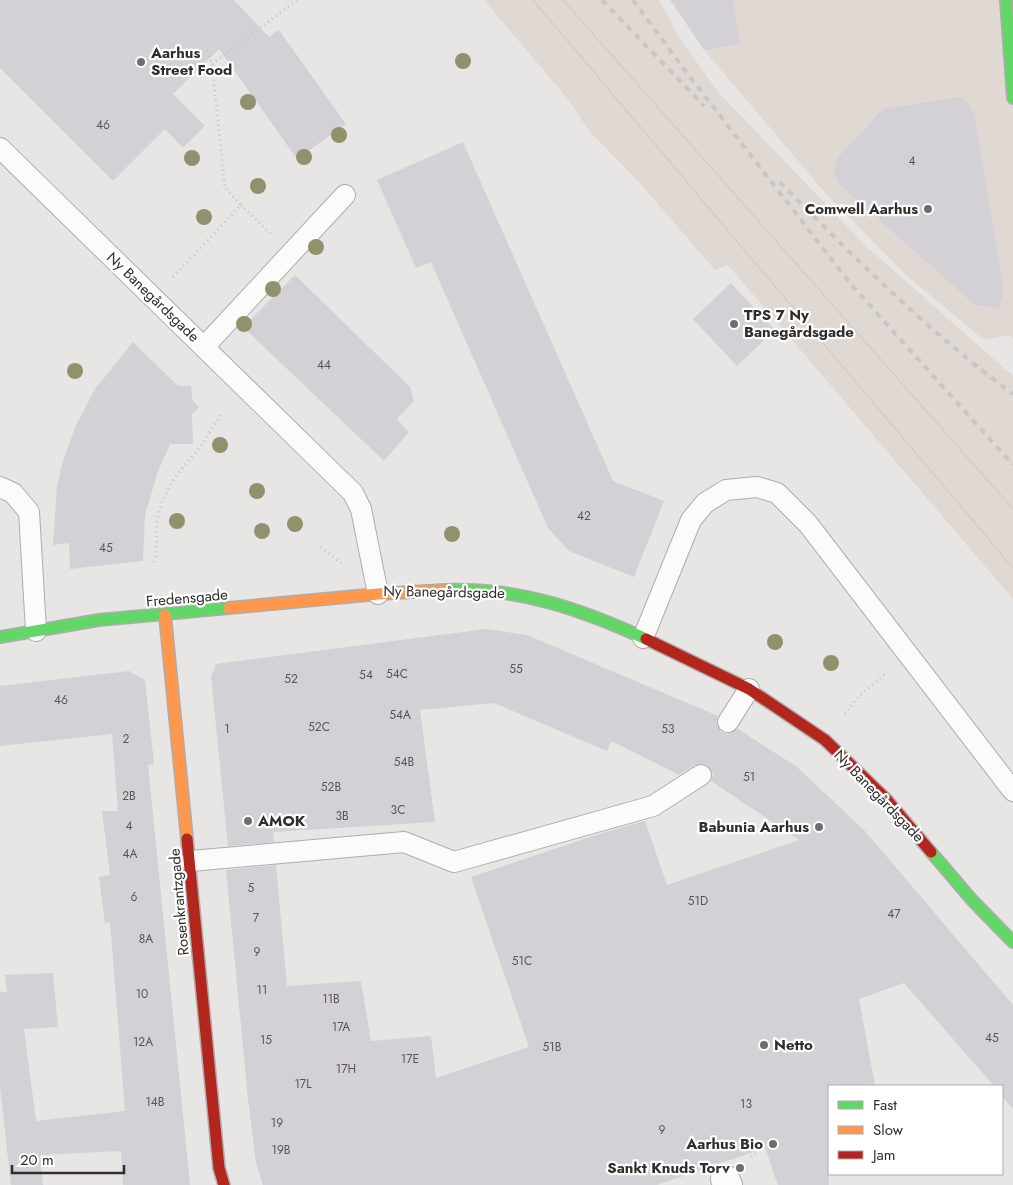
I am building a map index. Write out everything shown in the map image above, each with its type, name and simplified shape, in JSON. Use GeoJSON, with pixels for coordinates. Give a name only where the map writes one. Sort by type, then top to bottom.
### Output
{"type":"FeatureCollection","features":[{"type":"Feature","properties":{"kind":"street"},"geometry":{"type":"LineString","coordinates":[[1006,0],[1013,98]]}},
{"type":"Feature","properties":{"kind":"street","name":"Ny Banegårdsgade"},"geometry":{"type":"LineString","coordinates":[[378,594],[471,589],[508,593],[551,601],[643,638],[750,689],[825,740],[857,769],[886,799],[972,900],[1013,942]]}},
{"type":"Feature","properties":{"kind":"street","name":"Fredensgade"},"geometry":{"type":"LineString","coordinates":[[0,637],[99,620],[378,594]]}},
{"type":"Feature","properties":{"kind":"street","name":"Rosenkrantzgade"},"geometry":{"type":"LineString","coordinates":[[165,615],[191,861],[219,1168],[224,1185]]}},
{"type":"Feature","properties":{"kind":"lane","name":"Ny Banegårdsgade"},"geometry":{"type":"LineString","coordinates":[[0,148],[353,492],[361,509],[378,594]]}},
{"type":"Feature","properties":{"kind":"lane"},"geometry":{"type":"LineString","coordinates":[[204,347],[345,195]]}},
{"type":"Feature","properties":{"kind":"lane"},"geometry":{"type":"LineString","coordinates":[[0,487],[13,493],[29,512],[36,631]]}},
{"type":"Feature","properties":{"kind":"lane"},"geometry":{"type":"LineString","coordinates":[[643,638],[691,520],[705,502],[726,490],[757,487],[777,493],[808,524],[1013,791]]}},
{"type":"Feature","properties":{"kind":"lane"},"geometry":{"type":"LineString","coordinates":[[728,722],[750,689]]}},
{"type":"Feature","properties":{"kind":"lane"},"geometry":{"type":"LineString","coordinates":[[191,861],[404,842],[454,862],[653,806],[701,775]]}},
{"type":"Feature","properties":{"kind":"path"},"geometry":{"type":"LineString","coordinates":[[212,64],[297,0]]}},
{"type":"Feature","properties":{"kind":"path"},"geometry":{"type":"LineString","coordinates":[[206,50],[212,64],[225,188],[290,254]]}},
{"type":"Feature","properties":{"kind":"path"},"geometry":{"type":"LineString","coordinates":[[153,297],[241,205]]}},
{"type":"Feature","properties":{"kind":"path"},"geometry":{"type":"LineString","coordinates":[[154,562],[158,550],[158,518],[167,490],[180,468],[198,450],[222,412]]}},
{"type":"Feature","properties":{"kind":"path"},"geometry":{"type":"LineString","coordinates":[[858,697],[876,681]]}},
{"type":"Feature","properties":{"kind":"shaded area"},"geometry":{"type":"Polygon","coordinates":[[[484,0],[659,0],[682,42],[719,93],[869,249],[1013,376],[1013,599],[728,265],[715,270],[638,181],[590,132],[567,98],[484,0]]]}},
{"type":"Feature","properties":{"kind":"shaded area"},"geometry":{"type":"Polygon","coordinates":[[[670,0],[1013,0],[1013,339],[1009,335],[984,340],[906,275],[827,195],[704,50],[670,0]]]}},
{"type":"Feature","properties":{"kind":"building"},"geometry":{"type":"Polygon","coordinates":[[[0,0],[234,0],[269,37],[279,30],[346,124],[297,159],[219,49],[173,94],[205,126],[183,148],[165,129],[113,181],[0,68],[0,0]]]}},
{"type":"Feature","properties":{"kind":"building"},"geometry":{"type":"Polygon","coordinates":[[[671,0],[733,0],[740,44],[704,50],[671,0]]]}},
{"type":"Feature","properties":{"kind":"building","name":"Comwell Aarhus"},"geometry":{"type":"Polygon","coordinates":[[[960,97],[969,104],[974,114],[1004,290],[999,308],[975,305],[839,184],[834,174],[835,164],[840,155],[883,109],[960,97]]]}},
{"type":"Feature","properties":{"kind":"building"},"geometry":{"type":"Polygon","coordinates":[[[463,142],[613,481],[664,501],[634,577],[569,551],[548,528],[431,262],[416,268],[377,180],[463,142]]]}},
{"type":"Feature","properties":{"kind":"building"},"geometry":{"type":"Polygon","coordinates":[[[295,275],[410,387],[414,401],[397,419],[409,432],[384,461],[243,327],[295,275]]]}},
{"type":"Feature","properties":{"kind":"building","name":"TPS 7 Ny Banegårdsgade"},"geometry":{"type":"Polygon","coordinates":[[[731,283],[775,330],[737,366],[693,319],[731,283]]]}},
{"type":"Feature","properties":{"kind":"building"},"geometry":{"type":"Polygon","coordinates":[[[133,342],[178,386],[191,386],[192,399],[199,407],[192,414],[193,444],[170,444],[158,471],[145,515],[143,561],[70,569],[69,543],[53,545],[57,486],[62,464],[76,425],[95,389],[133,342]]]}},
{"type":"Feature","properties":{"kind":"building"},"geometry":{"type":"Polygon","coordinates":[[[486,629],[527,635],[718,716],[716,722],[721,732],[728,734],[738,729],[797,767],[865,831],[1013,1005],[1013,1109],[1003,1097],[1003,1085],[993,1085],[904,983],[859,999],[875,1085],[828,1085],[829,1185],[778,1185],[765,1148],[657,1185],[263,1185],[256,1163],[248,1099],[226,870],[276,865],[287,986],[361,981],[371,1041],[431,1036],[436,1078],[529,1047],[471,877],[599,834],[645,821],[667,885],[799,840],[711,781],[713,774],[706,764],[695,765],[679,775],[611,741],[607,751],[494,703],[420,710],[435,822],[273,832],[274,842],[228,846],[211,676],[216,664],[486,629]]]}},
{"type":"Feature","properties":{"kind":"building"},"geometry":{"type":"Polygon","coordinates":[[[129,671],[145,680],[154,764],[148,765],[190,1185],[123,1185],[121,1151],[40,1155],[43,1185],[11,1185],[0,1086],[0,992],[7,992],[5,975],[53,973],[58,1027],[24,1029],[36,1121],[125,1111],[110,922],[105,923],[99,877],[110,875],[102,811],[118,811],[112,734],[0,746],[0,686],[129,671]]]}},
{"type":"Feature","properties":{"kind":"tram line"},"geometry":{"type":"LineString","coordinates":[[533,0],[1013,568]]}},
{"type":"Feature","properties":{"kind":"tram line"},"geometry":{"type":"LineString","coordinates":[[563,0],[1013,509]]}},
{"type":"Feature","properties":{"kind":"railway"},"geometry":{"type":"LineString","coordinates":[[602,0],[704,106]]}},
{"type":"Feature","properties":{"kind":"railway"},"geometry":{"type":"LineString","coordinates":[[633,0],[687,73],[849,282],[1013,465]]}},
{"type":"Feature","properties":{"kind":"railway"},"geometry":{"type":"LineString","coordinates":[[780,182],[892,293],[951,345],[1013,394]]}},
{"type":"Feature","properties":{"kind":"traffic: fast"},"geometry":{"type":"LineString","coordinates":[[1006,0],[1013,98]]}},
{"type":"Feature","properties":{"kind":"traffic: fast"},"geometry":{"type":"LineString","coordinates":[[445,590],[498,592],[548,602],[597,618],[646,639]]}},
{"type":"Feature","properties":{"kind":"traffic: fast"},"geometry":{"type":"LineString","coordinates":[[0,637],[99,620],[229,608]]}},
{"type":"Feature","properties":{"kind":"traffic: fast"},"geometry":{"type":"LineString","coordinates":[[931,852],[972,900],[1013,942]]}},
{"type":"Feature","properties":{"kind":"traffic: slow"},"geometry":{"type":"LineString","coordinates":[[229,608],[378,594],[445,590]]}},
{"type":"Feature","properties":{"kind":"traffic: slow"},"geometry":{"type":"LineString","coordinates":[[165,615],[187,839]]}},
{"type":"Feature","properties":{"kind":"traffic: jam"},"geometry":{"type":"LineString","coordinates":[[646,639],[749,689],[825,740],[886,799],[931,852]]}},
{"type":"Feature","properties":{"kind":"traffic: jam"},"geometry":{"type":"LineString","coordinates":[[187,839],[219,1168],[224,1185]]}},
{"type":"Feature","properties":{"kind":"place","name":"Aarhus Street Food"},"geometry":{"type":"Point","coordinates":[141,62]}},
{"type":"Feature","properties":{"kind":"place","name":"Comwell Aarhus"},"geometry":{"type":"Point","coordinates":[928,209]}},
{"type":"Feature","properties":{"kind":"place","name":"TPS 7 Ny Banegårdsgade"},"geometry":{"type":"Point","coordinates":[734,324]}},
{"type":"Feature","properties":{"kind":"place","name":"AMOK"},"geometry":{"type":"Point","coordinates":[248,821]}},
{"type":"Feature","properties":{"kind":"place","name":"Babunia Aarhus"},"geometry":{"type":"Point","coordinates":[819,827]}},
{"type":"Feature","properties":{"kind":"place","name":"Netto"},"geometry":{"type":"Point","coordinates":[764,1045]}},
{"type":"Feature","properties":{"kind":"place","name":"Aarhus Bio"},"geometry":{"type":"Point","coordinates":[773,1144]}},
{"type":"Feature","properties":{"kind":"place","name":"Sankt Knuds Torv"},"geometry":{"type":"Point","coordinates":[740,1168]}}]}
